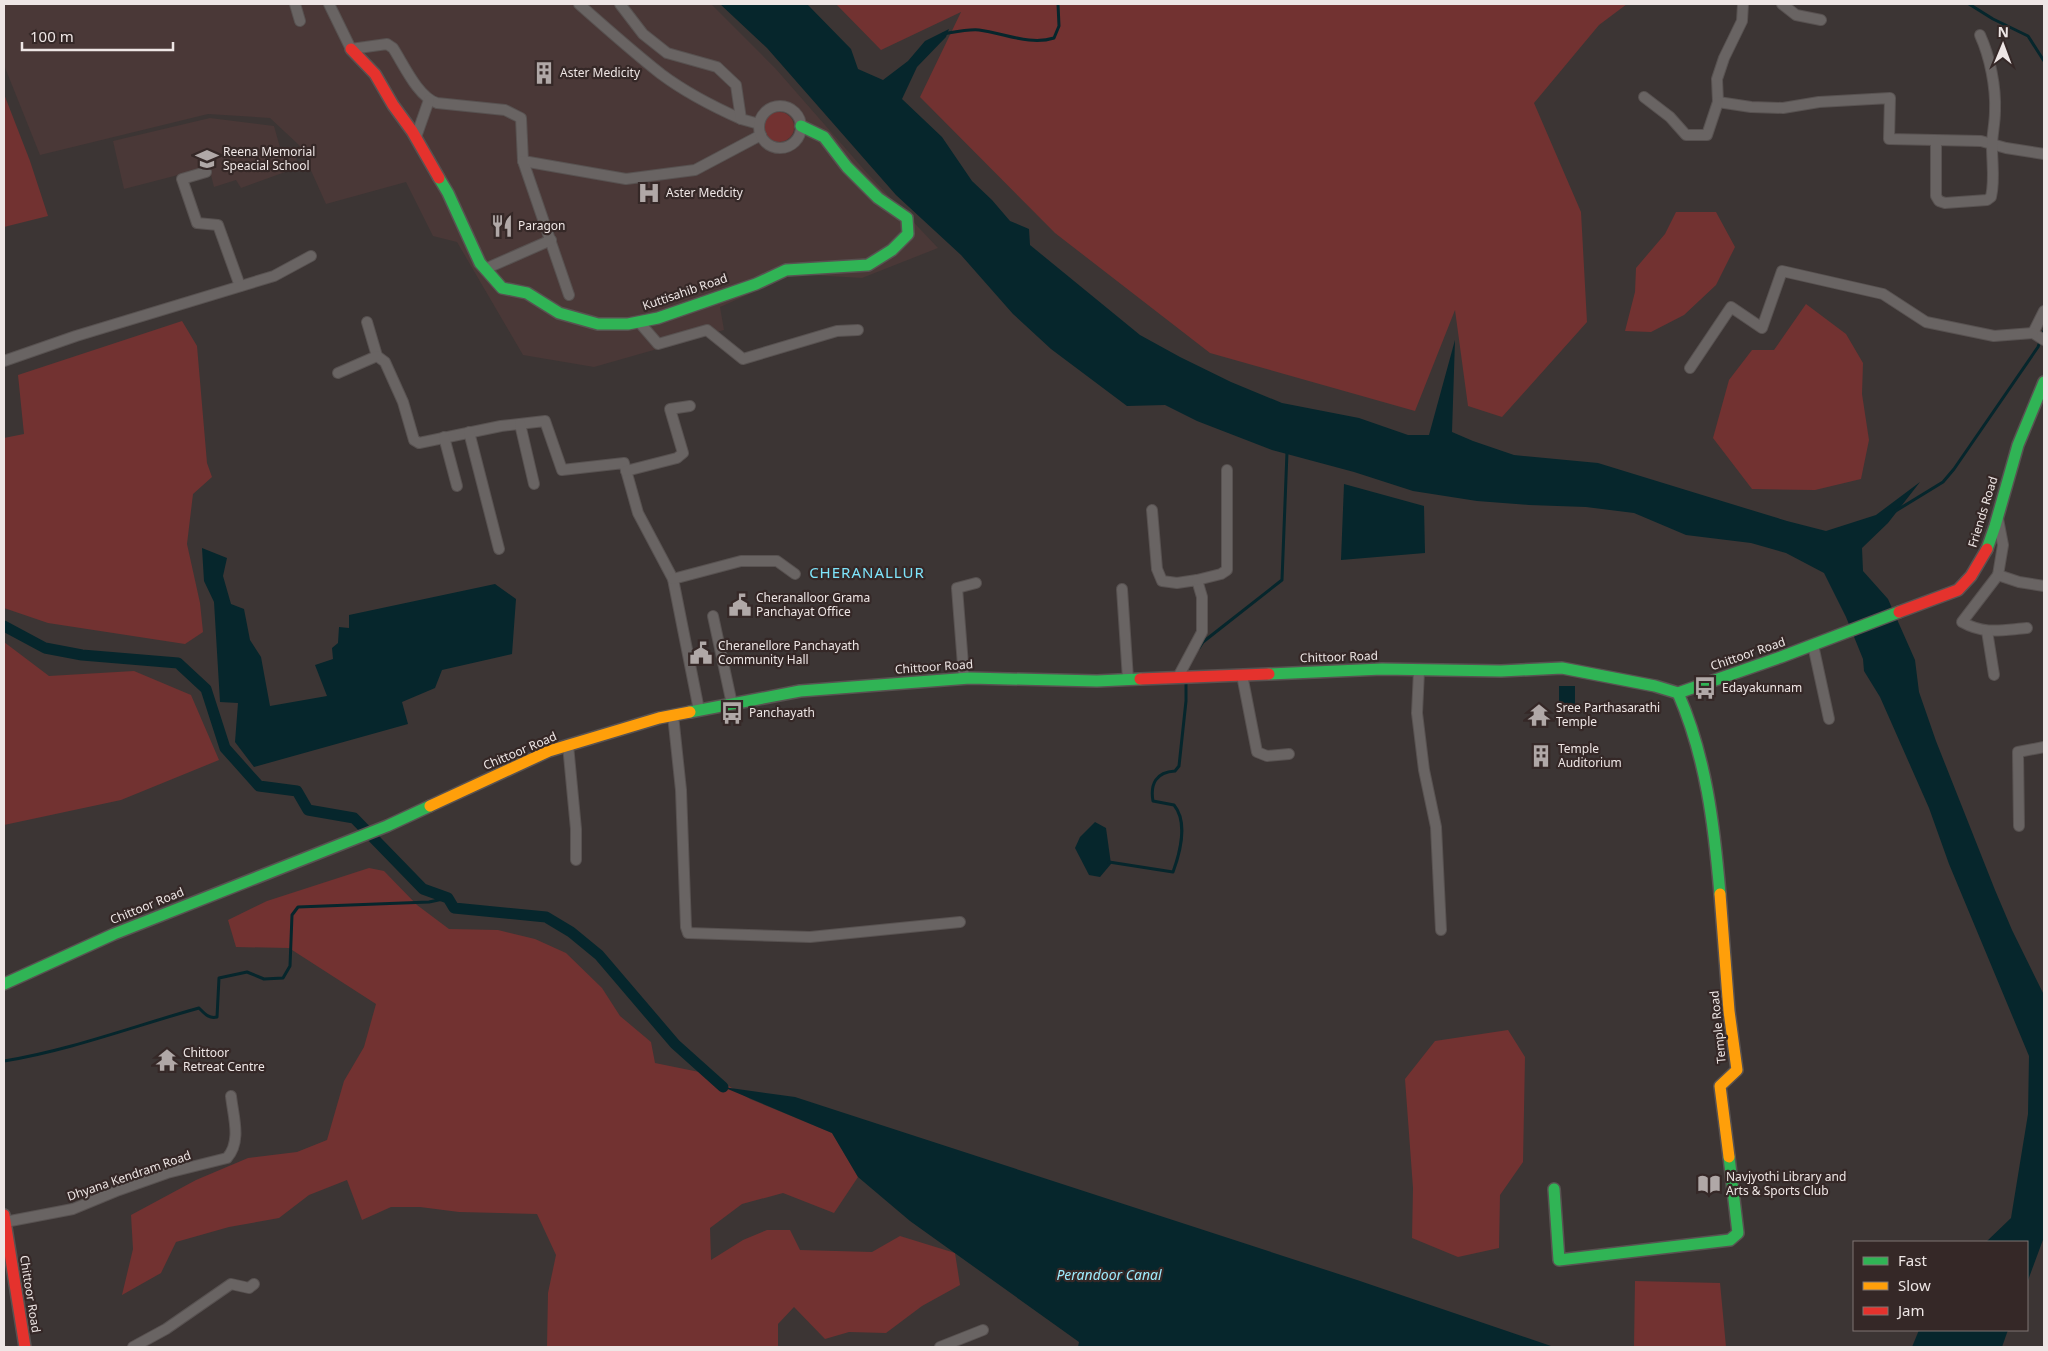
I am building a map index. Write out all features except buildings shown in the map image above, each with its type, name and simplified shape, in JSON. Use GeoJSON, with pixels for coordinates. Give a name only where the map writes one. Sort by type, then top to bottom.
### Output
{"type":"FeatureCollection","features":[{"type":"Feature","properties":{"kind":"main road","name":"Kuttisahib Road"},"geometry":{"type":"LineString","coordinates":[[351,49],[375,74],[416,137],[429,163],[448,193],[480,263],[502,288],[526,293],[559,313],[598,324],[639,322],[658,318],[756,284],[786,270],[868,265],[892,250],[908,234],[907,218],[878,198],[847,167],[824,138],[801,126]]}},
{"type":"Feature","properties":{"kind":"main road","name":"Friends Road"},"geometry":{"type":"LineString","coordinates":[[1904,612],[1950,595],[1965,584],[1982,559],[1998,517],[2016,452],[2044,382]]}},
{"type":"Feature","properties":{"kind":"main road","name":"Chittoor Road"},"geometry":{"type":"LineString","coordinates":[[4,984],[114,934],[387,826],[549,751],[672,715],[800,691],[964,678],[1097,681],[1382,669],[1501,671],[1562,668],[1655,686],[1678,693],[1904,612]]}},
{"type":"Feature","properties":{"kind":"main road","name":"Temple Road"},"geometry":{"type":"LineString","coordinates":[[1554,1189],[1558,1260],[1730,1240],[1738,1233],[1720,1086],[1737,1070],[1733,1045],[1715,842],[1700,748],[1678,693]]}},
{"type":"Feature","properties":{"kind":"main road","name":"Chittoor Road"},"geometry":{"type":"LineString","coordinates":[[4,1218],[24,1347]]}},
{"type":"Feature","properties":{"kind":"street"},"geometry":{"type":"LineString","coordinates":[[295,4],[300,21]]}},
{"type":"Feature","properties":{"kind":"street"},"geometry":{"type":"LineString","coordinates":[[329,4],[351,49],[387,44],[393,48],[422,94],[429,100],[437,103],[505,110],[522,118],[523,161],[569,295]]}},
{"type":"Feature","properties":{"kind":"street"},"geometry":{"type":"LineString","coordinates":[[579,4],[620,41],[661,74],[719,109],[741,119],[759,124]]}},
{"type":"Feature","properties":{"kind":"street"},"geometry":{"type":"LineString","coordinates":[[620,4],[643,34],[667,53],[718,67],[736,85],[741,119]]}},
{"type":"Feature","properties":{"kind":"street"},"geometry":{"type":"LineString","coordinates":[[1644,96],[1670,117],[1686,135],[1707,135],[1718,102],[1717,79],[1724,58],[1742,21],[1743,4]]}},
{"type":"Feature","properties":{"kind":"street"},"geometry":{"type":"LineString","coordinates":[[1782,4],[1796,15],[1821,20]]}},
{"type":"Feature","properties":{"kind":"street"},"geometry":{"type":"LineString","coordinates":[[1936,141],[1936,196],[1939,201],[1945,203],[1987,200],[1991,197],[1994,186],[1992,145],[1996,111],[1986,47],[1980,35]]}},
{"type":"Feature","properties":{"kind":"street"},"geometry":{"type":"LineString","coordinates":[[1718,102],[1751,107],[1784,108],[1819,102],[1890,98],[1889,139],[1981,141],[1992,145],[2044,154]]}},
{"type":"Feature","properties":{"kind":"street"},"geometry":{"type":"LineString","coordinates":[[416,137],[429,100]]}},
{"type":"Feature","properties":{"kind":"street"},"geometry":{"type":"LineString","coordinates":[[780,106],[788,107],[799,118],[800,134],[788,146],[780,148],[765,142],[761,135],[759,124],[765,112],[780,106]]}},
{"type":"Feature","properties":{"kind":"street"},"geometry":{"type":"LineString","coordinates":[[523,161],[626,179],[695,170],[761,135]]}},
{"type":"Feature","properties":{"kind":"street"},"geometry":{"type":"LineString","coordinates":[[206,172],[182,179],[197,223],[218,226],[240,286]]}},
{"type":"Feature","properties":{"kind":"street"},"geometry":{"type":"LineString","coordinates":[[485,269],[551,240]]}},
{"type":"Feature","properties":{"kind":"street"},"geometry":{"type":"LineString","coordinates":[[4,361],[76,336],[274,276],[311,256]]}},
{"type":"Feature","properties":{"kind":"street"},"geometry":{"type":"LineString","coordinates":[[1690,368],[1731,307],[1762,328],[1782,271],[1883,294],[1926,322],[1994,336],[2038,336],[2044,312]]}},
{"type":"Feature","properties":{"kind":"street"},"geometry":{"type":"LineString","coordinates":[[367,322],[377,356],[385,362],[403,402],[414,440],[419,443],[468,432],[545,421],[562,470],[624,463],[638,513],[673,579],[699,710]]}},
{"type":"Feature","properties":{"kind":"street"},"geometry":{"type":"LineString","coordinates":[[639,322],[658,344],[707,330],[744,360],[837,331],[858,330]]}},
{"type":"Feature","properties":{"kind":"street"},"geometry":{"type":"LineString","coordinates":[[338,372],[377,356]]}},
{"type":"Feature","properties":{"kind":"street"},"geometry":{"type":"LineString","coordinates":[[626,471],[676,458],[683,453],[670,409],[690,406]]}},
{"type":"Feature","properties":{"kind":"street"},"geometry":{"type":"LineString","coordinates":[[520,424],[534,484]]}},
{"type":"Feature","properties":{"kind":"street"},"geometry":{"type":"LineString","coordinates":[[468,432],[499,549]]}},
{"type":"Feature","properties":{"kind":"street"},"geometry":{"type":"LineString","coordinates":[[444,437],[457,486]]}},
{"type":"Feature","properties":{"kind":"street"},"geometry":{"type":"LineString","coordinates":[[1152,510],[1157,569],[1162,581],[1198,580],[1221,574],[1227,570],[1227,470]]}},
{"type":"Feature","properties":{"kind":"street"},"geometry":{"type":"LineString","coordinates":[[1998,517],[2003,545],[1998,574],[1962,622],[1972,628],[1987,632],[2027,628]]}},
{"type":"Feature","properties":{"kind":"street"},"geometry":{"type":"LineString","coordinates":[[673,579],[741,561],[777,561],[795,574]]}},
{"type":"Feature","properties":{"kind":"street"},"geometry":{"type":"LineString","coordinates":[[1998,574],[2019,582],[2044,586]]}},
{"type":"Feature","properties":{"kind":"street"},"geometry":{"type":"LineString","coordinates":[[1178,678],[1202,632],[1202,597],[1198,580]]}},
{"type":"Feature","properties":{"kind":"street"},"geometry":{"type":"LineString","coordinates":[[964,678],[957,588],[976,583]]}},
{"type":"Feature","properties":{"kind":"street"},"geometry":{"type":"LineString","coordinates":[[1122,589],[1128,680]]}},
{"type":"Feature","properties":{"kind":"street"},"geometry":{"type":"LineString","coordinates":[[713,616],[732,704]]}},
{"type":"Feature","properties":{"kind":"street"},"geometry":{"type":"LineString","coordinates":[[1987,632],[1994,675]]}},
{"type":"Feature","properties":{"kind":"street"},"geometry":{"type":"LineString","coordinates":[[1813,645],[1829,719]]}},
{"type":"Feature","properties":{"kind":"street"},"geometry":{"type":"LineString","coordinates":[[1419,671],[1417,713],[1424,770],[1436,827],[1441,930]]}},
{"type":"Feature","properties":{"kind":"street"},"geometry":{"type":"LineString","coordinates":[[1242,675],[1257,752],[1266,756],[1289,754]]}},
{"type":"Feature","properties":{"kind":"street"},"geometry":{"type":"LineString","coordinates":[[672,715],[681,790],[686,927],[688,933],[810,937],[960,922]]}},
{"type":"Feature","properties":{"kind":"street"},"geometry":{"type":"LineString","coordinates":[[568,745],[576,829],[576,860]]}},
{"type":"Feature","properties":{"kind":"street"},"geometry":{"type":"LineString","coordinates":[[2019,826],[2018,752],[2044,747]]}},
{"type":"Feature","properties":{"kind":"street","name":"Dhyana Kendram Road"},"geometry":{"type":"LineString","coordinates":[[4,1218],[73,1210],[119,1190],[167,1173],[227,1158],[233,1151],[236,1141],[230,1096]]}},
{"type":"Feature","properties":{"kind":"street"},"geometry":{"type":"LineString","coordinates":[[133,1347],[166,1328],[231,1284],[249,1288],[254,1284]]}},
{"type":"Feature","properties":{"kind":"street"},"geometry":{"type":"LineString","coordinates":[[940,1347],[984,1330]]}},
{"type":"Feature","properties":{"kind":"shaded area","name":"Aster Medcity"},"geometry":{"type":"Polygon","coordinates":[[[4,4],[711,4],[775,68],[867,173],[938,248],[862,278],[794,274],[720,307],[724,330],[594,367],[523,355],[457,242],[433,236],[406,182],[326,204],[300,146],[270,118],[208,114],[40,155],[4,65],[4,4]]]}},
{"type":"Feature","properties":{"kind":"shaded area"},"geometry":{"type":"Polygon","coordinates":[[[836,4],[1627,4],[1599,25],[1534,103],[1581,212],[1587,322],[1502,417],[1468,406],[1455,310],[1415,411],[1210,353],[1055,233],[920,97],[961,12],[881,50],[836,4]]]}},
{"type":"Feature","properties":{"kind":"shaded area"},"geometry":{"type":"Polygon","coordinates":[[[4,94],[30,161],[48,216],[4,227],[4,94]]]}},
{"type":"Feature","properties":{"kind":"shaded area"},"geometry":{"type":"Polygon","coordinates":[[[779,112],[790,116],[794,127],[790,138],[779,142],[768,138],[764,127],[768,116],[779,112]]]}},
{"type":"Feature","properties":{"kind":"shaded area","name":"Reena Memorial Speacial School"},"geometry":{"type":"Polygon","coordinates":[[[210,118],[274,126],[281,151],[293,148],[299,167],[241,188],[236,180],[214,187],[209,167],[124,189],[113,141],[210,118]]]}},
{"type":"Feature","properties":{"kind":"shaded area"},"geometry":{"type":"Polygon","coordinates":[[[1676,212],[1716,212],[1735,247],[1716,285],[1684,315],[1651,332],[1625,331],[1635,292],[1636,268],[1665,234],[1676,212]]]}},
{"type":"Feature","properties":{"kind":"shaded area"},"geometry":{"type":"Polygon","coordinates":[[[1806,304],[1846,334],[1863,363],[1862,394],[1869,440],[1861,479],[1815,490],[1752,489],[1713,438],[1729,380],[1752,350],[1774,350],[1806,304]]]}},
{"type":"Feature","properties":{"kind":"shaded area"},"geometry":{"type":"Polygon","coordinates":[[[182,321],[197,346],[207,463],[212,477],[193,494],[187,544],[200,603],[203,632],[185,644],[48,623],[4,608],[4,438],[24,434],[18,375],[182,321]]]}},
{"type":"Feature","properties":{"kind":"shaded area"},"geometry":{"type":"Polygon","coordinates":[[[4,642],[49,676],[134,671],[191,695],[219,760],[121,800],[4,825],[4,642]]]}},
{"type":"Feature","properties":{"kind":"shaded area"},"geometry":{"type":"Polygon","coordinates":[[[369,868],[384,871],[417,905],[449,929],[498,930],[535,939],[566,953],[602,988],[620,1016],[651,1042],[655,1063],[709,1074],[750,1099],[832,1133],[858,1177],[834,1213],[783,1193],[742,1204],[710,1228],[711,1260],[743,1240],[767,1230],[790,1230],[800,1250],[872,1252],[900,1236],[955,1253],[960,1285],[922,1306],[886,1333],[849,1332],[825,1339],[794,1307],[778,1324],[778,1347],[547,1347],[548,1293],[556,1255],[537,1214],[459,1212],[420,1207],[391,1207],[362,1220],[347,1180],[309,1195],[279,1218],[229,1227],[176,1242],[161,1273],[122,1295],[133,1249],[131,1215],[196,1180],[248,1158],[297,1152],[327,1140],[344,1081],[364,1047],[376,1004],[289,948],[236,947],[228,920],[267,901],[369,868]]]}},
{"type":"Feature","properties":{"kind":"shaded area"},"geometry":{"type":"Polygon","coordinates":[[[1508,1030],[1525,1057],[1523,1162],[1500,1195],[1499,1248],[1458,1257],[1412,1238],[1413,1188],[1405,1079],[1435,1041],[1508,1030]]]}},
{"type":"Feature","properties":{"kind":"shaded area"},"geometry":{"type":"Polygon","coordinates":[[[1635,1281],[1720,1283],[1726,1347],[1634,1347],[1635,1281]]]}},
{"type":"Feature","properties":{"kind":"water"},"geometry":{"type":"Polygon","coordinates":[[[720,4],[807,4],[851,49],[858,69],[883,80],[908,61],[925,41],[949,29],[946,37],[917,67],[902,99],[942,137],[972,181],[1010,221],[1029,229],[1030,245],[1140,335],[1231,382],[1282,403],[1359,418],[1408,435],[1429,435],[1455,340],[1452,432],[1514,455],[1598,463],[1787,521],[1826,531],[1876,515],[1920,482],[1888,523],[1862,548],[1863,571],[1888,599],[1915,660],[1919,692],[1936,741],[2012,930],[2044,995],[2044,1237],[2028,1280],[2028,1241],[1987,1241],[2011,1218],[2028,1114],[2029,1056],[1949,864],[1929,808],[1880,697],[1864,671],[1863,659],[1846,617],[1824,573],[1786,553],[1751,543],[1686,535],[1634,513],[1586,507],[1477,501],[1413,491],[1354,472],[1272,450],[1197,421],[1165,405],[1127,406],[1051,349],[1013,314],[961,255],[896,195],[767,48],[720,4]]]}},
{"type":"Feature","properties":{"kind":"water"},"geometry":{"type":"Polygon","coordinates":[[[1344,484],[1424,506],[1425,553],[1341,560],[1344,484]]]}},
{"type":"Feature","properties":{"kind":"water"},"geometry":{"type":"Polygon","coordinates":[[[202,548],[227,558],[223,576],[231,604],[244,609],[250,640],[261,657],[270,706],[327,696],[315,665],[333,659],[332,648],[338,643],[339,627],[349,628],[349,615],[495,584],[516,599],[512,654],[442,670],[435,688],[402,702],[408,724],[254,767],[235,742],[238,703],[220,702],[214,602],[204,581],[202,548]]]}},
{"type":"Feature","properties":{"kind":"water"},"geometry":{"type":"Polygon","coordinates":[[[1559,686],[1575,686],[1575,704],[1559,704],[1559,686]]]}},
{"type":"Feature","properties":{"kind":"water"},"geometry":{"type":"Polygon","coordinates":[[[1095,822],[1106,828],[1111,864],[1100,877],[1089,875],[1075,848],[1080,837],[1095,822]]]}},
{"type":"Feature","properties":{"kind":"water","name":"Perandoor Canal"},"geometry":{"type":"Polygon","coordinates":[[[723,1087],[795,1097],[1357,1280],[1554,1347],[1078,1347],[1079,1342],[910,1221],[858,1177],[832,1133],[723,1087]]]}},
{"type":"Feature","properties":{"kind":"water"},"geometry":{"type":"Polygon","coordinates":[[[1919,1331],[2008,1331],[2002,1347],[1912,1347],[1919,1331]]]}},
{"type":"Feature","properties":{"kind":"waterway"},"geometry":{"type":"LineString","coordinates":[[943,34],[975,30],[1026,40],[1036,41],[1054,38],[1059,26],[1058,4]]}},
{"type":"Feature","properties":{"kind":"waterway"},"geometry":{"type":"LineString","coordinates":[[1969,4],[1993,19],[2028,36],[2044,61]]}},
{"type":"Feature","properties":{"kind":"waterway"},"geometry":{"type":"LineString","coordinates":[[1894,512],[1943,482],[1954,469],[2038,347],[2044,331]]}},
{"type":"Feature","properties":{"kind":"waterway"},"geometry":{"type":"LineString","coordinates":[[1199,648],[1203,642],[1282,580],[1287,452]]}},
{"type":"Feature","properties":{"kind":"waterway"},"geometry":{"type":"LineString","coordinates":[[4,626],[45,648],[82,655],[178,663],[206,689],[225,748],[259,786],[297,791],[308,810],[354,818],[423,889],[448,898],[454,908],[546,917],[571,932],[599,955],[675,1044],[723,1087]]}},
{"type":"Feature","properties":{"kind":"waterway"},"geometry":{"type":"LineString","coordinates":[[1109,862],[1173,872],[1180,847],[1181,820],[1174,805],[1153,801],[1152,789],[1159,776],[1175,771],[1179,766],[1186,701],[1186,680]]}},
{"type":"Feature","properties":{"kind":"waterway"},"geometry":{"type":"LineString","coordinates":[[4,1061],[54,1051],[199,1008],[209,1017],[217,1017],[219,978],[247,972],[264,979],[283,978],[290,966],[292,915],[298,907],[429,902],[448,898]]}},
{"type":"Feature","properties":{"kind":"traffic: fast"},"geometry":{"type":"LineString","coordinates":[[439,178],[448,193],[480,263],[502,288],[527,293],[559,313],[598,324],[628,324],[658,318],[756,284],[786,270],[868,265],[892,250],[908,234],[907,218],[878,198],[847,167],[824,137],[801,126]]}},
{"type":"Feature","properties":{"kind":"traffic: fast"},"geometry":{"type":"LineString","coordinates":[[1987,549],[2018,445],[2044,382]]}},
{"type":"Feature","properties":{"kind":"traffic: fast"},"geometry":{"type":"LineString","coordinates":[[1269,674],[1382,669],[1501,671],[1562,668],[1655,686],[1678,693],[1781,657],[1899,612]]}},
{"type":"Feature","properties":{"kind":"traffic: fast"},"geometry":{"type":"LineString","coordinates":[[690,712],[800,691],[970,678],[1097,681],[1140,679]]}},
{"type":"Feature","properties":{"kind":"traffic: fast"},"geometry":{"type":"LineString","coordinates":[[1678,693],[1688,717],[1702,766],[1715,842],[1720,894]]}},
{"type":"Feature","properties":{"kind":"traffic: fast"},"geometry":{"type":"LineString","coordinates":[[4,984],[114,934],[387,826],[430,806]]}},
{"type":"Feature","properties":{"kind":"traffic: fast"},"geometry":{"type":"LineString","coordinates":[[1554,1189],[1559,1260],[1730,1240],[1738,1233],[1729,1157]]}},
{"type":"Feature","properties":{"kind":"traffic: slow"},"geometry":{"type":"LineString","coordinates":[[430,806],[549,751],[659,718],[690,712]]}},
{"type":"Feature","properties":{"kind":"traffic: slow"},"geometry":{"type":"LineString","coordinates":[[1720,894],[1729,1011],[1737,1070],[1720,1086],[1729,1157]]}},
{"type":"Feature","properties":{"kind":"traffic: jam"},"geometry":{"type":"LineString","coordinates":[[351,49],[375,74],[393,105],[412,131],[439,178]]}},
{"type":"Feature","properties":{"kind":"traffic: jam"},"geometry":{"type":"LineString","coordinates":[[1899,612],[1958,590],[1971,576],[1987,549]]}},
{"type":"Feature","properties":{"kind":"traffic: jam"},"geometry":{"type":"LineString","coordinates":[[1140,679],[1269,674]]}},
{"type":"Feature","properties":{"kind":"traffic: jam"},"geometry":{"type":"LineString","coordinates":[[4,1215],[25,1347]]}},
{"type":"Feature","properties":{"kind":"place","name":"Aster Medicity"},"geometry":{"type":"Point","coordinates":[544,73]}},
{"type":"Feature","properties":{"kind":"place","name":"Reena Memorial Speacial School"},"geometry":{"type":"Point","coordinates":[207,159]}},
{"type":"Feature","properties":{"kind":"place","name":"Aster Medcity"},"geometry":{"type":"Point","coordinates":[649,193]}},
{"type":"Feature","properties":{"kind":"place","name":"Paragon"},"geometry":{"type":"Point","coordinates":[502,226]}},
{"type":"Feature","properties":{"kind":"place","name":"Cheranalloor Grama Panchayat Office"},"geometry":{"type":"Point","coordinates":[740,605]}},
{"type":"Feature","properties":{"kind":"place","name":"Cheranellore Panchayath Community Hall"},"geometry":{"type":"Point","coordinates":[701,653]}},
{"type":"Feature","properties":{"kind":"place","name":"Edayakunnam"},"geometry":{"type":"Point","coordinates":[1705,688]}},
{"type":"Feature","properties":{"kind":"place","name":"Panchayath"},"geometry":{"type":"Point","coordinates":[732,713]}},
{"type":"Feature","properties":{"kind":"place","name":"Sree Parthasarathi Temple"},"geometry":{"type":"Point","coordinates":[1539,715]}},
{"type":"Feature","properties":{"kind":"place","name":"Temple Auditorium"},"geometry":{"type":"Point","coordinates":[1541,756]}},
{"type":"Feature","properties":{"kind":"place","name":"Chittoor Retreat Centre"},"geometry":{"type":"Point","coordinates":[167,1060]}},
{"type":"Feature","properties":{"kind":"place","name":"Navjyothi Library and Arts & Sports Club"},"geometry":{"type":"Point","coordinates":[1709,1184]}},
{"type":"Feature","properties":{"kind":"district","name":"CHERANALLUR"},"geometry":{"type":"Point","coordinates":[867,573]}}]}
